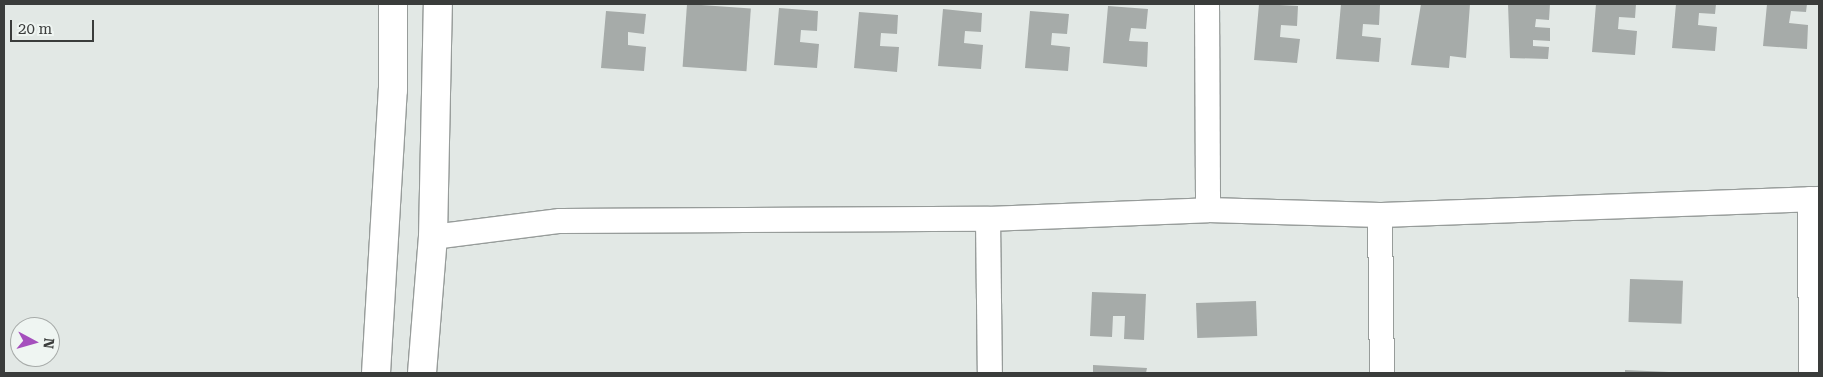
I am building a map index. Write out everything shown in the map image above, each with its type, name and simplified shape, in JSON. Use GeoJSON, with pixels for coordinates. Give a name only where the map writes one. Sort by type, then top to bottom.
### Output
{"type":"FeatureCollection","features":[{"type":"Feature","properties":{"kind":"main road"},"geometry":{"type":"LineString","coordinates":[[376,373],[393,90],[393,4]]}},
{"type":"Feature","properties":{"kind":"main road"},"geometry":{"type":"LineString","coordinates":[[422,373],[433,237],[438,4]]}},
{"type":"Feature","properties":{"kind":"street"},"geometry":{"type":"LineString","coordinates":[[1207,4],[1208,210]]}},
{"type":"Feature","properties":{"kind":"street"},"geometry":{"type":"LineString","coordinates":[[433,237],[560,221],[988,219],[1208,210],[1380,216],[1814,199],[1811,373]]}},
{"type":"Feature","properties":{"kind":"street"},"geometry":{"type":"LineString","coordinates":[[1380,216],[1382,373]]}},
{"type":"Feature","properties":{"kind":"street"},"geometry":{"type":"LineString","coordinates":[[988,219],[990,373]]}},
{"type":"Feature","properties":{"kind":"building"},"geometry":{"type":"Polygon","coordinates":[[[687,4],[751,8],[746,71],[683,67],[687,4]]]}},
{"type":"Feature","properties":{"kind":"building"},"geometry":{"type":"Polygon","coordinates":[[[1259,4],[1298,6],[1297,26],[1281,25],[1280,37],[1300,39],[1297,63],[1254,60],[1259,4]]]}},
{"type":"Feature","properties":{"kind":"building"},"geometry":{"type":"Polygon","coordinates":[[[1341,4],[1380,5],[1379,25],[1363,24],[1362,36],[1381,38],[1379,62],[1336,59],[1341,4]]]}},
{"type":"Feature","properties":{"kind":"building"},"geometry":{"type":"Polygon","coordinates":[[[1421,4],[1470,4],[1466,58],[1450,56],[1449,68],[1411,65],[1421,4]]]}},
{"type":"Feature","properties":{"kind":"building"},"geometry":{"type":"Polygon","coordinates":[[[1508,4],[1550,4],[1549,20],[1536,19],[1535,27],[1550,28],[1550,41],[1533,40],[1533,46],[1549,47],[1548,59],[1510,58],[1508,4]]]}},
{"type":"Feature","properties":{"kind":"building"},"geometry":{"type":"Polygon","coordinates":[[[1596,4],[1636,4],[1635,18],[1619,17],[1618,29],[1637,31],[1635,55],[1592,52],[1596,4]]]}},
{"type":"Feature","properties":{"kind":"building"},"geometry":{"type":"Polygon","coordinates":[[[1676,4],[1716,4],[1715,14],[1699,13],[1698,25],[1717,27],[1715,51],[1672,48],[1676,4]]]}},
{"type":"Feature","properties":{"kind":"building"},"geometry":{"type":"Polygon","coordinates":[[[1767,4],[1807,4],[1806,12],[1791,11],[1789,23],[1808,25],[1807,49],[1763,46],[1767,4]]]}},
{"type":"Feature","properties":{"kind":"building"},"geometry":{"type":"Polygon","coordinates":[[[1108,6],[1148,9],[1146,29],[1131,28],[1129,41],[1148,42],[1147,67],[1103,63],[1108,6]]]}},
{"type":"Feature","properties":{"kind":"building"},"geometry":{"type":"Polygon","coordinates":[[[779,8],[818,11],[817,31],[801,30],[800,42],[819,44],[817,68],[774,65],[779,8]]]}},
{"type":"Feature","properties":{"kind":"building"},"geometry":{"type":"Polygon","coordinates":[[[943,9],[982,13],[981,32],[965,31],[964,43],[983,45],[981,69],[938,66],[943,9]]]}},
{"type":"Feature","properties":{"kind":"building"},"geometry":{"type":"Polygon","coordinates":[[[606,11],[646,14],[644,34],[628,32],[628,45],[646,47],[644,71],[601,68],[606,11]]]}},
{"type":"Feature","properties":{"kind":"building"},"geometry":{"type":"Polygon","coordinates":[[[1030,11],[1069,14],[1067,34],[1052,33],[1051,45],[1070,47],[1068,71],[1025,68],[1030,11]]]}},
{"type":"Feature","properties":{"kind":"building"},"geometry":{"type":"Polygon","coordinates":[[[859,12],[898,15],[897,34],[881,33],[880,46],[899,47],[897,72],[854,68],[859,12]]]}},
{"type":"Feature","properties":{"kind":"building"},"geometry":{"type":"Polygon","coordinates":[[[1630,279],[1683,281],[1681,324],[1628,322],[1630,279]]]}},
{"type":"Feature","properties":{"kind":"building"},"geometry":{"type":"Polygon","coordinates":[[[1092,292],[1146,294],[1144,340],[1124,339],[1125,316],[1113,316],[1112,337],[1090,336],[1092,292]]]}},
{"type":"Feature","properties":{"kind":"building"},"geometry":{"type":"Polygon","coordinates":[[[1256,301],[1257,336],[1197,338],[1196,303],[1256,301]]]}},
{"type":"Feature","properties":{"kind":"building"},"geometry":{"type":"Polygon","coordinates":[[[1093,365],[1147,368],[1146,373],[1093,373],[1093,365]]]}},
{"type":"Feature","properties":{"kind":"building"},"geometry":{"type":"Polygon","coordinates":[[[1625,370],[1669,372],[1669,373],[1625,373],[1625,370]]]}}]}
